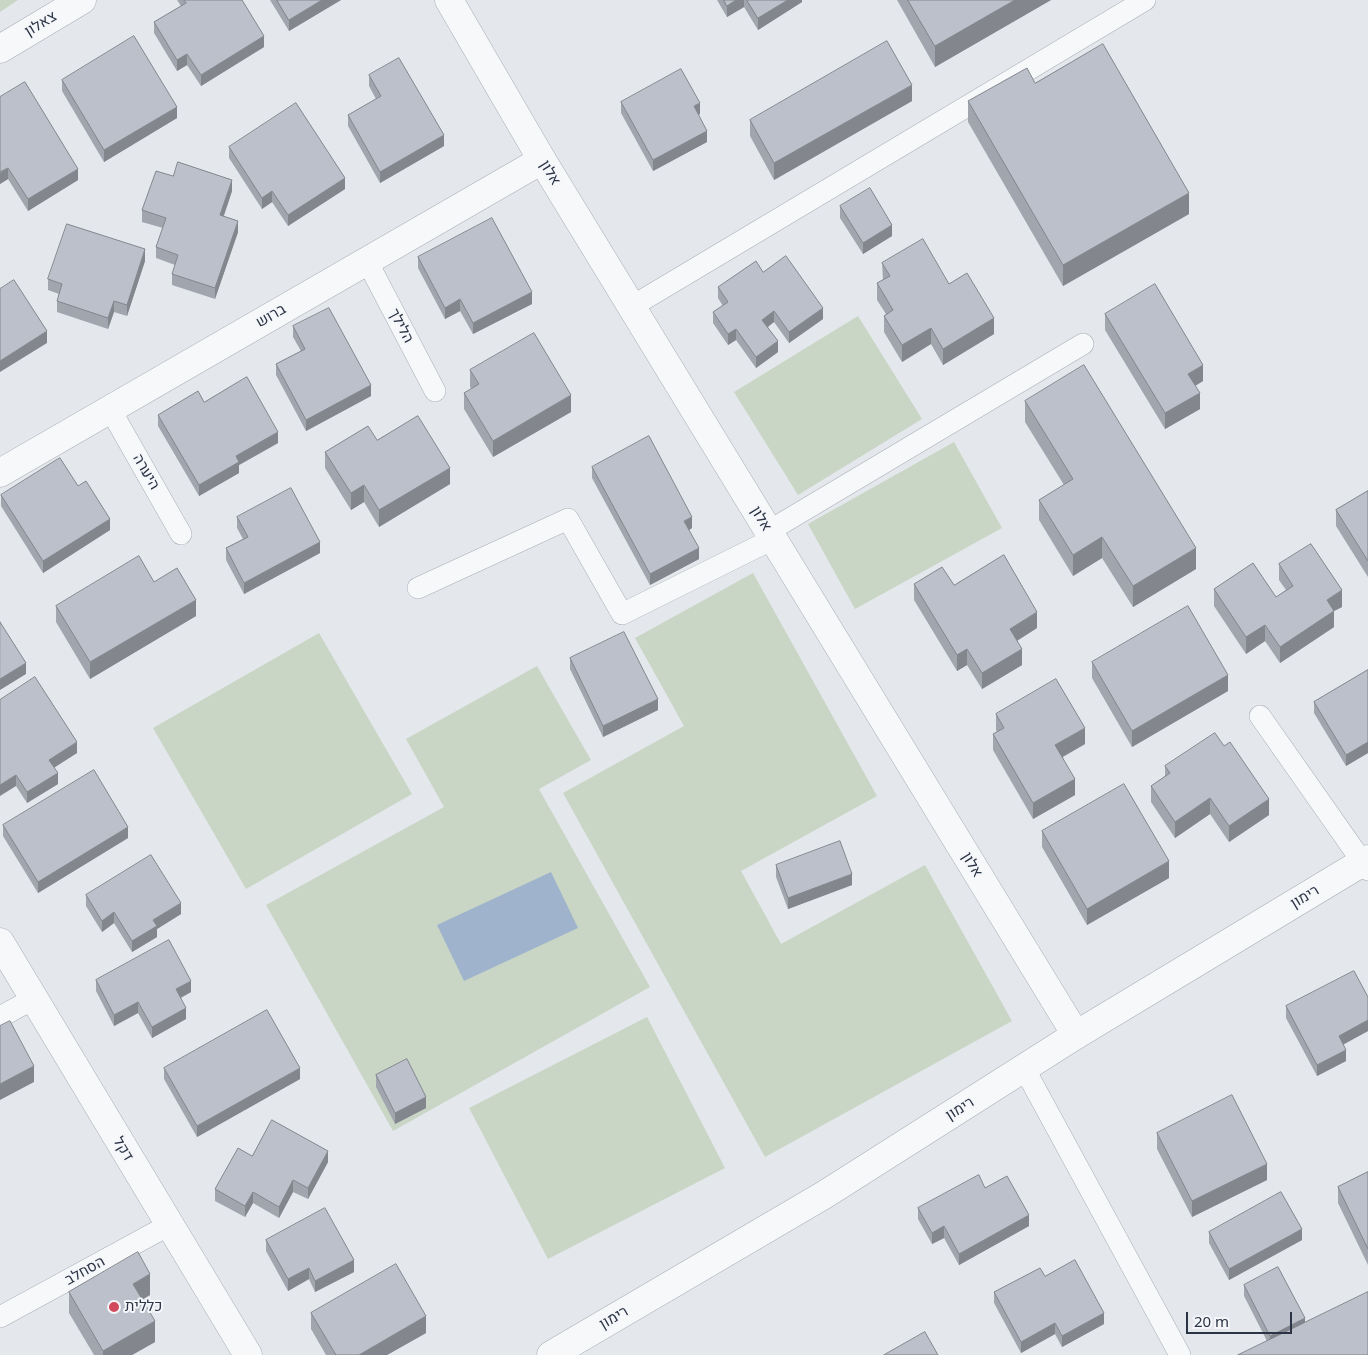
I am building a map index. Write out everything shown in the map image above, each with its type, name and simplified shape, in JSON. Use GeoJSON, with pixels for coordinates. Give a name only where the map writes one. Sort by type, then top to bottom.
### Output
{"type":"FeatureCollection","features":[{"type":"Feature","properties":{"kind":"street","name":"צאלון"},"geometry":{"type":"LineString","coordinates":[[0,49],[82,0]]}},
{"type":"Feature","properties":{"kind":"street","name":"אלון"},"geometry":{"type":"LineString","coordinates":[[449,0],[542,160],[631,307],[1076,1035]]}},
{"type":"Feature","properties":{"kind":"street","name":"ברוש"},"geometry":{"type":"LineString","coordinates":[[0,473],[542,160]]}},
{"type":"Feature","properties":{"kind":"street","name":"רימון"},"geometry":{"type":"LineString","coordinates":[[550,1355],[824,1195],[1076,1035],[1366,863]]}},
{"type":"Feature","properties":{"kind":"street","name":"דקל"},"geometry":{"type":"LineString","coordinates":[[0,942],[248,1355]]}},
{"type":"Feature","properties":{"kind":"lane"},"geometry":{"type":"LineString","coordinates":[[631,307],[1146,0]]}},
{"type":"Feature","properties":{"kind":"lane","name":"הלילך"},"geometry":{"type":"LineString","coordinates":[[367,261],[435,391]]}},
{"type":"Feature","properties":{"kind":"lane"},"geometry":{"type":"LineString","coordinates":[[418,588],[568,519],[622,614],[771,535],[1083,344]]}},
{"type":"Feature","properties":{"kind":"lane","name":"היערה"},"geometry":{"type":"LineString","coordinates":[[110,409],[182,534]]}},
{"type":"Feature","properties":{"kind":"lane"},"geometry":{"type":"LineString","coordinates":[[1260,716],[1366,863]]}},
{"type":"Feature","properties":{"kind":"lane"},"geometry":{"type":"LineString","coordinates":[[0,1017],[33,999]]}},
{"type":"Feature","properties":{"kind":"lane"},"geometry":{"type":"LineString","coordinates":[[1024,1068],[1180,1355]]}},
{"type":"Feature","properties":{"kind":"lane","name":"הסחלב"},"geometry":{"type":"LineString","coordinates":[[0,1317],[169,1225]]}},
{"type":"Feature","properties":{"kind":"green space"},"geometry":{"type":"Polygon","coordinates":[[[0,0],[18,0],[0,12],[0,0]]]}},
{"type":"Feature","properties":{"kind":"green space"},"geometry":{"type":"Polygon","coordinates":[[[858,316],[922,419],[798,495],[734,392],[858,316]]]}},
{"type":"Feature","properties":{"kind":"green space"},"geometry":{"type":"Polygon","coordinates":[[[954,442],[1002,528],[855,609],[808,524],[954,442]]]}},
{"type":"Feature","properties":{"kind":"green space"},"geometry":{"type":"Polygon","coordinates":[[[753,573],[877,796],[741,871],[781,944],[925,865],[1012,1021],[765,1157],[563,793],[684,726],[635,638],[753,573]]]}},
{"type":"Feature","properties":{"kind":"green space"},"geometry":{"type":"Polygon","coordinates":[[[319,633],[412,794],[246,889],[153,728],[319,633]]]}},
{"type":"Feature","properties":{"kind":"green space"},"geometry":{"type":"Polygon","coordinates":[[[537,666],[591,760],[539,789],[650,987],[393,1131],[266,905],[444,807],[406,739],[537,666]]]}},
{"type":"Feature","properties":{"kind":"green space"},"geometry":{"type":"Polygon","coordinates":[[[647,1017],[725,1168],[548,1259],[469,1108],[647,1017]]]}},
{"type":"Feature","properties":{"kind":"water"},"geometry":{"type":"Polygon","coordinates":[[[551,872],[578,928],[464,981],[437,925],[551,872]]]}},
{"type":"Feature","properties":{"kind":"building"},"geometry":{"type":"Polygon","coordinates":[[[184,0],[242,0],[264,36],[201,75],[187,54],[177,60],[154,22],[186,3],[184,0]]]}},
{"type":"Feature","properties":{"kind":"building"},"geometry":{"type":"Polygon","coordinates":[[[277,0],[322,0],[289,20],[277,0]]]}},
{"type":"Feature","properties":{"kind":"building"},"geometry":{"type":"Polygon","coordinates":[[[724,0],[736,0],[727,6],[724,0]]]}},
{"type":"Feature","properties":{"kind":"building"},"geometry":{"type":"Polygon","coordinates":[[[747,0],[788,0],[758,18],[747,0]]]}},
{"type":"Feature","properties":{"kind":"building"},"geometry":{"type":"Polygon","coordinates":[[[908,0],[1015,0],[935,46],[908,0]]]}},
{"type":"Feature","properties":{"kind":"building"},"geometry":{"type":"Polygon","coordinates":[[[134,36],[177,107],[104,150],[62,80],[134,36]]]}},
{"type":"Feature","properties":{"kind":"building"},"geometry":{"type":"Polygon","coordinates":[[[887,41],[912,85],[774,163],[750,120],[887,41]]]}},
{"type":"Feature","properties":{"kind":"building"},"geometry":{"type":"Polygon","coordinates":[[[1103,44],[1189,193],[1063,265],[968,101],[1027,68],[1035,83],[1103,44]]]}},
{"type":"Feature","properties":{"kind":"building"},"geometry":{"type":"Polygon","coordinates":[[[399,58],[444,135],[380,172],[348,115],[381,96],[369,75],[399,58]]]}},
{"type":"Feature","properties":{"kind":"building"},"geometry":{"type":"Polygon","coordinates":[[[681,69],[700,103],[694,106],[707,131],[653,160],[621,102],[681,69]]]}},
{"type":"Feature","properties":{"kind":"building"},"geometry":{"type":"Polygon","coordinates":[[[25,82],[78,169],[28,199],[8,168],[0,172],[0,97],[25,82]]]}},
{"type":"Feature","properties":{"kind":"building"},"geometry":{"type":"Polygon","coordinates":[[[296,103],[345,178],[288,215],[272,191],[262,198],[229,147],[296,103]]]}},
{"type":"Feature","properties":{"kind":"building"},"geometry":{"type":"Polygon","coordinates":[[[178,162],[232,180],[220,215],[238,221],[215,288],[172,274],[178,255],[156,247],[166,218],[142,210],[156,171],[173,176],[178,162]]]}},
{"type":"Feature","properties":{"kind":"building"},"geometry":{"type":"Polygon","coordinates":[[[870,188],[892,225],[863,243],[840,206],[870,188]]]}},
{"type":"Feature","properties":{"kind":"building"},"geometry":{"type":"Polygon","coordinates":[[[492,218],[532,292],[473,323],[460,299],[445,308],[418,257],[492,218]]]}},
{"type":"Feature","properties":{"kind":"building"},"geometry":{"type":"Polygon","coordinates":[[[67,224],[145,249],[127,305],[114,301],[108,318],[57,301],[62,284],[48,279],[67,224]]]}},
{"type":"Feature","properties":{"kind":"building"},"geometry":{"type":"Polygon","coordinates":[[[923,239],[949,284],[967,273],[994,318],[943,349],[931,328],[902,345],[884,316],[893,310],[877,283],[890,276],[882,263],[923,239]]]}},
{"type":"Feature","properties":{"kind":"building"},"geometry":{"type":"Polygon","coordinates":[[[786,256],[823,308],[789,332],[774,311],[762,320],[778,341],[756,357],[736,329],[728,334],[713,312],[728,302],[718,287],[756,261],[763,272],[786,256]]]}},
{"type":"Feature","properties":{"kind":"building"},"geometry":{"type":"Polygon","coordinates":[[[14,280],[47,331],[0,361],[0,289],[14,280]]]}},
{"type":"Feature","properties":{"kind":"building"},"geometry":{"type":"Polygon","coordinates":[[[1155,284],[1203,365],[1188,374],[1200,393],[1165,413],[1105,314],[1155,284]]]}},
{"type":"Feature","properties":{"kind":"building"},"geometry":{"type":"Polygon","coordinates":[[[329,308],[371,385],[306,420],[276,364],[305,349],[293,326],[329,308]]]}},
{"type":"Feature","properties":{"kind":"building"},"geometry":{"type":"Polygon","coordinates":[[[534,333],[571,395],[493,441],[464,393],[479,384],[470,370],[534,333]]]}},
{"type":"Feature","properties":{"kind":"building"},"geometry":{"type":"Polygon","coordinates":[[[1084,365],[1196,548],[1133,586],[1102,537],[1073,555],[1039,500],[1073,479],[1025,401],[1084,365]]]}},
{"type":"Feature","properties":{"kind":"building"},"geometry":{"type":"Polygon","coordinates":[[[247,377],[278,432],[236,456],[239,462],[199,485],[158,415],[198,391],[204,402],[247,377]]]}},
{"type":"Feature","properties":{"kind":"building"},"geometry":{"type":"Polygon","coordinates":[[[418,416],[450,468],[379,510],[364,485],[351,493],[325,452],[368,426],[377,440],[418,416]]]}},
{"type":"Feature","properties":{"kind":"building"},"geometry":{"type":"Polygon","coordinates":[[[649,436],[692,517],[684,521],[699,548],[650,574],[592,467],[649,436]]]}},
{"type":"Feature","properties":{"kind":"building"},"geometry":{"type":"Polygon","coordinates":[[[60,458],[78,486],[86,481],[110,519],[43,561],[1,495],[60,458]]]}},
{"type":"Feature","properties":{"kind":"building"},"geometry":{"type":"Polygon","coordinates":[[[291,488],[320,542],[244,583],[226,548],[248,537],[237,517],[291,488]]]}},
{"type":"Feature","properties":{"kind":"building"},"geometry":{"type":"Polygon","coordinates":[[[1368,491],[1368,561],[1336,510],[1368,491]]]}},
{"type":"Feature","properties":{"kind":"building"},"geometry":{"type":"Polygon","coordinates":[[[1311,544],[1342,590],[1327,600],[1334,611],[1280,647],[1265,625],[1246,637],[1214,589],[1253,563],[1276,597],[1293,586],[1279,564],[1311,544]]]}},
{"type":"Feature","properties":{"kind":"building"},"geometry":{"type":"Polygon","coordinates":[[[1004,555],[1037,612],[1010,629],[1022,649],[982,673],[967,649],[957,655],[914,584],[942,567],[954,585],[1004,555]]]}},
{"type":"Feature","properties":{"kind":"building"},"geometry":{"type":"Polygon","coordinates":[[[139,556],[154,582],[177,568],[196,600],[90,662],[56,606],[139,556]]]}},
{"type":"Feature","properties":{"kind":"building"},"geometry":{"type":"Polygon","coordinates":[[[1188,606],[1228,675],[1132,731],[1092,662],[1188,606]]]}},
{"type":"Feature","properties":{"kind":"building"},"geometry":{"type":"Polygon","coordinates":[[[0,622],[26,663],[0,679],[0,622]]]}},
{"type":"Feature","properties":{"kind":"building"},"geometry":{"type":"Polygon","coordinates":[[[624,632],[658,699],[603,726],[570,658],[624,632]]]}},
{"type":"Feature","properties":{"kind":"building"},"geometry":{"type":"Polygon","coordinates":[[[1368,670],[1368,742],[1346,755],[1314,702],[1368,670]]]}},
{"type":"Feature","properties":{"kind":"building"},"geometry":{"type":"Polygon","coordinates":[[[35,677],[77,742],[49,760],[58,773],[27,792],[16,775],[0,785],[0,700],[35,677]]]}},
{"type":"Feature","properties":{"kind":"building"},"geometry":{"type":"Polygon","coordinates":[[[1056,679],[1085,728],[1055,745],[1075,779],[1033,803],[993,734],[1004,728],[996,714],[1056,679]]]}},
{"type":"Feature","properties":{"kind":"building"},"geometry":{"type":"Polygon","coordinates":[[[1215,733],[1224,746],[1230,742],[1269,799],[1229,826],[1210,798],[1175,822],[1151,786],[1170,773],[1165,766],[1215,733]]]}},
{"type":"Feature","properties":{"kind":"building"},"geometry":{"type":"Polygon","coordinates":[[[94,770],[128,827],[38,882],[3,825],[94,770]]]}},
{"type":"Feature","properties":{"kind":"building"},"geometry":{"type":"Polygon","coordinates":[[[1124,784],[1169,861],[1087,909],[1042,831],[1124,784]]]}},
{"type":"Feature","properties":{"kind":"building"},"geometry":{"type":"Polygon","coordinates":[[[840,841],[852,874],[788,898],[776,865],[840,841]]]}},
{"type":"Feature","properties":{"kind":"building"},"geometry":{"type":"Polygon","coordinates":[[[151,855],[181,903],[153,920],[157,926],[132,941],[114,912],[102,921],[86,895],[151,855]]]}},
{"type":"Feature","properties":{"kind":"building"},"geometry":{"type":"Polygon","coordinates":[[[169,940],[191,981],[176,989],[186,1008],[152,1027],[138,1002],[114,1015],[96,980],[169,940]]]}},
{"type":"Feature","properties":{"kind":"building"},"geometry":{"type":"Polygon","coordinates":[[[1354,971],[1368,997],[1368,1020],[1339,1036],[1346,1050],[1317,1065],[1286,1006],[1354,971]]]}},
{"type":"Feature","properties":{"kind":"building"},"geometry":{"type":"Polygon","coordinates":[[[267,1010],[300,1068],[197,1126],[164,1068],[267,1010]]]}},
{"type":"Feature","properties":{"kind":"building"},"geometry":{"type":"Polygon","coordinates":[[[10,1021],[34,1066],[0,1084],[0,1026],[10,1021]]]}},
{"type":"Feature","properties":{"kind":"building"},"geometry":{"type":"Polygon","coordinates":[[[407,1059],[426,1097],[395,1113],[376,1075],[407,1059]]]}},
{"type":"Feature","properties":{"kind":"building"},"geometry":{"type":"Polygon","coordinates":[[[1232,1095],[1267,1164],[1192,1201],[1157,1133],[1232,1095]]]}},
{"type":"Feature","properties":{"kind":"building"},"geometry":{"type":"Polygon","coordinates":[[[272,1120],[328,1151],[308,1188],[293,1180],[279,1207],[253,1192],[245,1206],[215,1189],[238,1148],[252,1156],[272,1120]]]}},
{"type":"Feature","properties":{"kind":"building"},"geometry":{"type":"Polygon","coordinates":[[[1368,1172],[1368,1249],[1338,1187],[1368,1172]]]}},
{"type":"Feature","properties":{"kind":"building"},"geometry":{"type":"Polygon","coordinates":[[[979,1175],[985,1188],[1007,1176],[1029,1215],[959,1254],[944,1226],[932,1233],[918,1208],[979,1175]]]}},
{"type":"Feature","properties":{"kind":"building"},"geometry":{"type":"Polygon","coordinates":[[[1281,1192],[1302,1229],[1229,1269],[1209,1232],[1281,1192]]]}},
{"type":"Feature","properties":{"kind":"building"},"geometry":{"type":"Polygon","coordinates":[[[325,1208],[354,1260],[315,1281],[309,1268],[288,1279],[266,1240],[325,1208]]]}},
{"type":"Feature","properties":{"kind":"building"},"geometry":{"type":"Polygon","coordinates":[[[138,1252],[150,1274],[133,1284],[155,1321],[103,1351],[69,1292],[138,1252]]]}},
{"type":"Feature","properties":{"kind":"building"},"geometry":{"type":"Polygon","coordinates":[[[1075,1260],[1104,1313],[1062,1336],[1055,1323],[1021,1342],[994,1292],[1040,1268],[1045,1276],[1075,1260]]]}},
{"type":"Feature","properties":{"kind":"building"},"geometry":{"type":"Polygon","coordinates":[[[396,1264],[426,1316],[359,1355],[336,1355],[311,1313],[396,1264]]]}},
{"type":"Feature","properties":{"kind":"building"},"geometry":{"type":"Polygon","coordinates":[[[1278,1267],[1305,1318],[1270,1336],[1244,1285],[1278,1267]]]}},
{"type":"Feature","properties":{"kind":"building"},"geometry":{"type":"Polygon","coordinates":[[[1368,1292],[1368,1355],[1238,1355],[1368,1292]]]}},
{"type":"Feature","properties":{"kind":"building"},"geometry":{"type":"Polygon","coordinates":[[[925,1332],[938,1355],[884,1355],[925,1332]]]}},
{"type":"Feature","properties":{"kind":"place","name":"כללית"},"geometry":{"type":"Point","coordinates":[114,1307]}}]}
